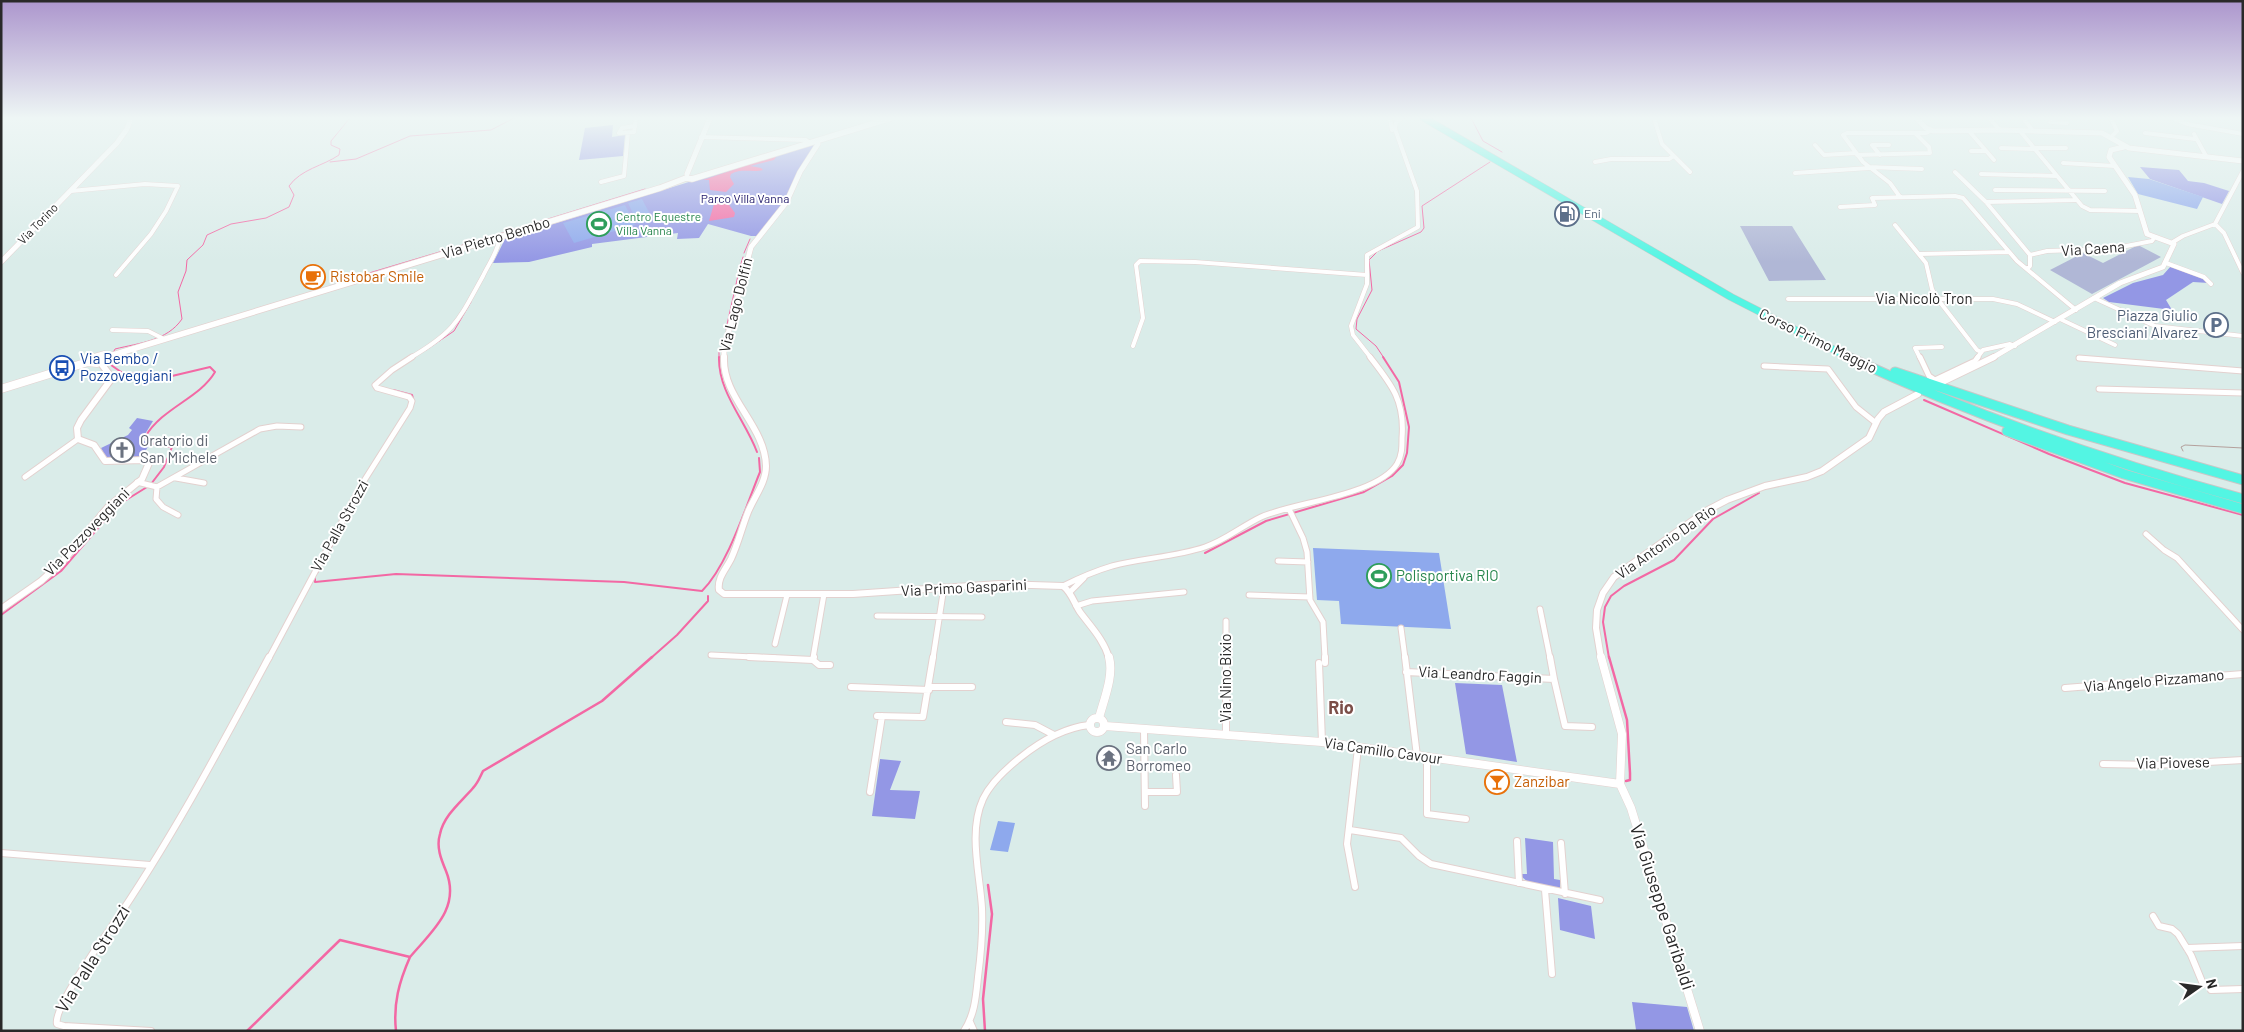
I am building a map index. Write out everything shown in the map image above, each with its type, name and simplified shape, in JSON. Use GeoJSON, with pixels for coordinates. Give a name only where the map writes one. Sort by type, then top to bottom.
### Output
{"type":"FeatureCollection","features":[{"type":"Feature","properties":{"kind":"highway","name":"Corso Primo Maggio"},"geometry":{"type":"LineString","coordinates":[[1507,166],[1749,307],[1879,369],[1984,416],[2110,458],[2243,499]]}},
{"type":"Feature","properties":{"kind":"highway","name":"Corso Primo Maggio"},"geometry":{"type":"LineString","coordinates":[[1516,166],[1754,305],[1879,369]]}},
{"type":"Feature","properties":{"kind":"highway"},"geometry":{"type":"LineString","coordinates":[[1879,369],[2074,434],[2243,480]]}},
{"type":"Feature","properties":{"kind":"highway"},"geometry":{"type":"LineString","coordinates":[[1879,369],[1968,413],[2062,453],[2130,478],[2243,509]]}},
{"type":"Feature","properties":{"kind":"highway","name":"Corso Primo Maggio"},"geometry":{"type":"LineString","coordinates":[[2110,458],[2243,493]]}},
{"type":"Feature","properties":{"kind":"main road","name":"Via Pietro Bembo"},"geometry":{"type":"LineString","coordinates":[[1,389],[28,384],[88,362],[94,363],[161,338],[342,288],[668,186],[687,176],[692,179],[696,175],[729,166]]}},
{"type":"Feature","properties":{"kind":"street","name":"Via Torino"},"geometry":{"type":"LineString","coordinates":[[1,262],[94,166]]}},
{"type":"Feature","properties":{"kind":"street"},"geometry":{"type":"LineString","coordinates":[[601,182],[624,176],[625,166]]}},
{"type":"Feature","properties":{"kind":"street","name":"Via Lago Dolfin"},"geometry":{"type":"LineString","coordinates":[[718,588],[718,583],[734,553],[762,482],[766,466],[762,446],[738,402],[726,374],[723,358],[724,349],[751,247],[786,203],[803,166]]}},
{"type":"Feature","properties":{"kind":"street"},"geometry":{"type":"LineString","coordinates":[[1099,718],[1109,685],[1109,655],[1100,635],[1076,606],[1070,592],[1063,586],[1113,566],[1206,547],[1263,516],[1290,512],[1368,484],[1389,472],[1396,465],[1400,455],[1403,425],[1399,399],[1394,387],[1353,335],[1351,326],[1353,317],[1364,296],[1367,255],[1381,245],[1418,228],[1417,191],[1409,166]]}},
{"type":"Feature","properties":{"kind":"street"},"geometry":{"type":"LineString","coordinates":[[1684,166],[1690,172]]}},
{"type":"Feature","properties":{"kind":"street"},"geometry":{"type":"LineString","coordinates":[[2048,166],[2076,200],[2090,210],[2140,211]]}},
{"type":"Feature","properties":{"kind":"street","name":"Via Caena"},"geometry":{"type":"LineString","coordinates":[[2030,255],[2039,252],[2121,248],[2153,241],[2154,238],[2147,234],[2135,195],[2114,166]]}},
{"type":"Feature","properties":{"kind":"street"},"geometry":{"type":"LineString","coordinates":[[691,167],[696,175]]}},
{"type":"Feature","properties":{"kind":"street"},"geometry":{"type":"LineString","coordinates":[[687,176],[691,167]]}},
{"type":"Feature","properties":{"kind":"street"},"geometry":{"type":"LineString","coordinates":[[1868,168],[1887,180],[1900,197]]}},
{"type":"Feature","properties":{"kind":"street"},"geometry":{"type":"LineString","coordinates":[[1795,173],[1868,168],[1922,170]]}},
{"type":"Feature","properties":{"kind":"street"},"geometry":{"type":"LineString","coordinates":[[2154,238],[2173,242],[2183,236],[2215,224],[2243,171]]}},
{"type":"Feature","properties":{"kind":"street"},"geometry":{"type":"LineString","coordinates":[[1955,172],[1967,186],[1977,192],[2030,255],[2030,266],[2027,269]]}},
{"type":"Feature","properties":{"kind":"street"},"geometry":{"type":"LineString","coordinates":[[1981,174],[2056,176]]}},
{"type":"Feature","properties":{"kind":"street"},"geometry":{"type":"LineString","coordinates":[[71,190],[146,184],[174,183],[178,186],[168,210],[140,250],[124,264],[116,275]]}},
{"type":"Feature","properties":{"kind":"street"},"geometry":{"type":"LineString","coordinates":[[1995,190],[2105,191]]}},
{"type":"Feature","properties":{"kind":"street"},"geometry":{"type":"LineString","coordinates":[[1840,207],[1875,205],[1871,200],[1875,198],[1955,196],[1963,198],[2008,252],[2076,310]]}},
{"type":"Feature","properties":{"kind":"street"},"geometry":{"type":"LineString","coordinates":[[1986,202],[2076,200]]}},
{"type":"Feature","properties":{"kind":"street"},"geometry":{"type":"LineString","coordinates":[[2215,224],[2225,234],[2236,264],[2243,272]]}},
{"type":"Feature","properties":{"kind":"street"},"geometry":{"type":"LineString","coordinates":[[1894,225],[1927,265],[1932,290],[1937,299],[1981,352]]}},
{"type":"Feature","properties":{"kind":"street","name":"Via Palla Strozzi"},"geometry":{"type":"LineString","coordinates":[[151,1031],[64,1026],[57,1024],[56,1020],[60,1008],[93,953],[142,884],[150,865],[166,843],[201,784],[362,484],[410,408],[412,401],[409,397],[377,388],[375,384],[405,360],[436,342],[452,329],[463,314],[500,243],[500,237]]}},
{"type":"Feature","properties":{"kind":"street"},"geometry":{"type":"LineString","coordinates":[[1934,386],[2015,346],[2125,281],[2159,270],[2166,264],[2174,244],[2173,242]]}},
{"type":"Feature","properties":{"kind":"street"},"geometry":{"type":"LineString","coordinates":[[1918,254],[2008,252]]}},
{"type":"Feature","properties":{"kind":"street"},"geometry":{"type":"LineString","coordinates":[[1133,346],[1143,318],[1136,265],[1140,261],[1195,262],[1367,275]]}},
{"type":"Feature","properties":{"kind":"street"},"geometry":{"type":"LineString","coordinates":[[2166,264],[2204,277],[2212,284]]}},
{"type":"Feature","properties":{"kind":"street"},"geometry":{"type":"LineString","coordinates":[[2094,298],[2155,326],[2243,336]]}},
{"type":"Feature","properties":{"kind":"street","name":"Via Nicolò Tron"},"geometry":{"type":"LineString","coordinates":[[1788,299],[2007,301],[2057,321]]}},
{"type":"Feature","properties":{"kind":"street"},"geometry":{"type":"LineString","coordinates":[[2057,321],[2115,346]]}},
{"type":"Feature","properties":{"kind":"street"},"geometry":{"type":"LineString","coordinates":[[112,330],[148,331],[161,338]]}},
{"type":"Feature","properties":{"kind":"street"},"geometry":{"type":"LineString","coordinates":[[1942,347],[1915,348],[1929,376],[1935,380],[1975,361],[1981,352],[1992,347],[2010,344],[2015,346]]}},
{"type":"Feature","properties":{"kind":"street"},"geometry":{"type":"LineString","coordinates":[[2079,358],[2243,371]]}},
{"type":"Feature","properties":{"kind":"street"},"geometry":{"type":"LineString","coordinates":[[25,477],[78,438],[77,428],[81,420],[112,378],[102,359]]}},
{"type":"Feature","properties":{"kind":"street"},"geometry":{"type":"LineString","coordinates":[[1764,366],[1828,369],[1856,407],[1876,423]]}},
{"type":"Feature","properties":{"kind":"street"},"geometry":{"type":"LineString","coordinates":[[2099,389],[2243,393]]}},
{"type":"Feature","properties":{"kind":"street","name":"Via Antonio Da Rio"},"geometry":{"type":"LineString","coordinates":[[1620,784],[1622,734],[1620,721],[1596,628],[1596,608],[1605,587],[1614,577],[1706,511],[1765,486],[1812,476],[1828,467],[1869,438],[1876,423],[1890,407],[1918,394]]}},
{"type":"Feature","properties":{"kind":"street"},"geometry":{"type":"LineString","coordinates":[[138,483],[155,487],[176,478],[260,429],[276,426],[301,427]]}},
{"type":"Feature","properties":{"kind":"street","name":"Via Pozzoveggiani"},"geometry":{"type":"LineString","coordinates":[[1,609],[53,570],[102,513],[138,483],[147,472],[149,463],[144,460],[105,460],[94,445],[78,438]]}},
{"type":"Feature","properties":{"kind":"street"},"geometry":{"type":"LineString","coordinates":[[176,478],[204,483]]}},
{"type":"Feature","properties":{"kind":"street"},"geometry":{"type":"LineString","coordinates":[[155,487],[156,499],[163,507],[178,515]]}},
{"type":"Feature","properties":{"kind":"street"},"geometry":{"type":"LineString","coordinates":[[1290,512],[1303,538],[1308,562],[1310,597],[1323,622],[1322,742]]}},
{"type":"Feature","properties":{"kind":"street"},"geometry":{"type":"LineString","coordinates":[[2146,534],[2177,558],[2243,630]]}},
{"type":"Feature","properties":{"kind":"street"},"geometry":{"type":"LineString","coordinates":[[1278,561],[1308,562]]}},
{"type":"Feature","properties":{"kind":"street"},"geometry":{"type":"LineString","coordinates":[[1070,592],[1086,576]]}},
{"type":"Feature","properties":{"kind":"street","name":"Via Primo Gasparini"},"geometry":{"type":"LineString","coordinates":[[718,588],[721,592],[727,594],[787,595],[892,592],[1000,584],[1063,586]]}},
{"type":"Feature","properties":{"kind":"street"},"geometry":{"type":"LineString","coordinates":[[870,792],[879,716],[923,717],[944,587]]}},
{"type":"Feature","properties":{"kind":"street"},"geometry":{"type":"LineString","coordinates":[[1076,606],[1092,601],[1184,592]]}},
{"type":"Feature","properties":{"kind":"street"},"geometry":{"type":"LineString","coordinates":[[813,660],[824,594]]}},
{"type":"Feature","properties":{"kind":"street"},"geometry":{"type":"LineString","coordinates":[[775,644],[787,595]]}},
{"type":"Feature","properties":{"kind":"street"},"geometry":{"type":"LineString","coordinates":[[1249,595],[1310,597]]}},
{"type":"Feature","properties":{"kind":"street","name":"Via Leandro Faggin"},"geometry":{"type":"LineString","coordinates":[[1540,609],[1565,726],[1592,727]]}},
{"type":"Feature","properties":{"kind":"street"},"geometry":{"type":"LineString","coordinates":[[877,616],[982,617]]}},
{"type":"Feature","properties":{"kind":"street","name":"Via Nino Bixio"},"geometry":{"type":"LineString","coordinates":[[1226,621],[1226,734]]}},
{"type":"Feature","properties":{"kind":"street","name":"Via Leandro Faggin"},"geometry":{"type":"LineString","coordinates":[[1401,628],[1417,756]]}},
{"type":"Feature","properties":{"kind":"street"},"geometry":{"type":"LineString","coordinates":[[711,655],[718,657],[813,660],[819,665],[830,665]]}},
{"type":"Feature","properties":{"kind":"street","name":"Via Leandro Faggin"},"geometry":{"type":"LineString","coordinates":[[1406,672],[1554,679]]}},
{"type":"Feature","properties":{"kind":"street","name":"Via Angelo Pizzamano"},"geometry":{"type":"LineString","coordinates":[[2065,688],[2243,674]]}},
{"type":"Feature","properties":{"kind":"street"},"geometry":{"type":"LineString","coordinates":[[851,686],[972,687]]}},
{"type":"Feature","properties":{"kind":"street"},"geometry":{"type":"LineString","coordinates":[[1089,726],[1092,720],[1099,718]]}},
{"type":"Feature","properties":{"kind":"street"},"geometry":{"type":"LineString","coordinates":[[1089,726],[1091,730],[1098,732],[1105,726],[1104,722],[1099,718]]}},
{"type":"Feature","properties":{"kind":"street"},"geometry":{"type":"LineString","coordinates":[[1006,722],[1035,725],[1054,735]]}},
{"type":"Feature","properties":{"kind":"street"},"geometry":{"type":"LineString","coordinates":[[964,1031],[970,1022],[976,998],[982,923],[977,844],[979,814],[983,800],[996,781],[1020,758],[1054,735],[1074,727],[1089,726]]}},
{"type":"Feature","properties":{"kind":"street","name":"Via Camillo Cavour"},"geometry":{"type":"LineString","coordinates":[[1105,726],[1322,742],[1620,784]]}},
{"type":"Feature","properties":{"kind":"street"},"geometry":{"type":"LineString","coordinates":[[1144,729],[1145,806]]}},
{"type":"Feature","properties":{"kind":"street"},"geometry":{"type":"LineString","coordinates":[[1356,887],[1348,860],[1348,835],[1358,748]]}},
{"type":"Feature","properties":{"kind":"street"},"geometry":{"type":"LineString","coordinates":[[1427,758],[1427,814],[1466,819]]}},
{"type":"Feature","properties":{"kind":"street","name":"Via Piovese"},"geometry":{"type":"LineString","coordinates":[[2102,764],[2155,765],[2243,760]]}},
{"type":"Feature","properties":{"kind":"street"},"geometry":{"type":"LineString","coordinates":[[1145,792],[1180,794],[1176,775]]}},
{"type":"Feature","properties":{"kind":"street","name":"Via Giuseppe Garibaldi"},"geometry":{"type":"LineString","coordinates":[[1620,784],[1631,808],[1700,1031]]}},
{"type":"Feature","properties":{"kind":"street"},"geometry":{"type":"LineString","coordinates":[[1350,830],[1401,838],[1419,856],[1431,864],[1545,890],[1600,900]]}},
{"type":"Feature","properties":{"kind":"street"},"geometry":{"type":"LineString","coordinates":[[1516,841],[1519,883]]}},
{"type":"Feature","properties":{"kind":"street"},"geometry":{"type":"LineString","coordinates":[[1561,843],[1565,894]]}},
{"type":"Feature","properties":{"kind":"street"},"geometry":{"type":"LineString","coordinates":[[1,853],[150,865]]}},
{"type":"Feature","properties":{"kind":"street"},"geometry":{"type":"LineString","coordinates":[[1545,890],[1552,974]]}},
{"type":"Feature","properties":{"kind":"street"},"geometry":{"type":"LineString","coordinates":[[2153,916],[2162,928],[2172,929],[2187,948],[2203,984]]}},
{"type":"Feature","properties":{"kind":"street"},"geometry":{"type":"LineString","coordinates":[[2187,948],[2243,946]]}},
{"type":"Feature","properties":{"kind":"street"},"geometry":{"type":"LineString","coordinates":[[2211,990],[2243,989]]}},
{"type":"Feature","properties":{"kind":"street"},"geometry":{"type":"LineString","coordinates":[[970,1022],[974,1031]]}},
{"type":"Feature","properties":{"kind":"green space","name":"Parco Villa Vanna"},"geometry":{"type":"Polygon","coordinates":[[[740,166],[804,166],[787,199],[757,236],[708,224],[699,238],[677,239],[678,233],[592,244],[592,247],[529,262],[493,263],[505,239],[740,166]]]}},
{"type":"Feature","properties":{"kind":"green space"},"geometry":{"type":"Polygon","coordinates":[[[2140,167],[2179,170],[2188,181],[2204,183],[2229,191],[2222,204],[2150,179],[2140,167]]]}},
{"type":"Feature","properties":{"kind":"green space"},"geometry":{"type":"Polygon","coordinates":[[[2171,266],[2203,277],[2209,283],[2193,282],[2166,300],[2172,310],[2109,302],[2103,298],[2133,283],[2163,275],[2171,266]]]}},
{"type":"Feature","properties":{"kind":"green space"},"geometry":{"type":"Polygon","coordinates":[[[137,418],[153,421],[142,439],[149,445],[142,457],[106,458],[101,448],[128,435],[132,430],[129,428],[137,418]]]}},
{"type":"Feature","properties":{"kind":"green space"},"geometry":{"type":"Polygon","coordinates":[[[1455,683],[1502,685],[1517,762],[1466,754],[1455,683]]]}},
{"type":"Feature","properties":{"kind":"green space"},"geometry":{"type":"Polygon","coordinates":[[[880,759],[901,761],[890,790],[920,791],[915,819],[872,816],[880,759]]]}},
{"type":"Feature","properties":{"kind":"green space"},"geometry":{"type":"Polygon","coordinates":[[[1525,838],[1553,842],[1554,879],[1560,880],[1560,888],[1528,882],[1522,877],[1522,874],[1527,874],[1525,838]]]}},
{"type":"Feature","properties":{"kind":"green space"},"geometry":{"type":"Polygon","coordinates":[[[1558,898],[1591,906],[1595,939],[1560,930],[1558,898]]]}},
{"type":"Feature","properties":{"kind":"green space"},"geometry":{"type":"Polygon","coordinates":[[[1632,1002],[1687,1007],[1694,1031],[1636,1030],[1632,1002]]]}},
{"type":"Feature","properties":{"kind":"shaded area"},"geometry":{"type":"Polygon","coordinates":[[[744,166],[761,168],[763,170],[739,171],[731,174],[730,177],[734,184],[726,192],[710,190],[709,180],[703,180],[744,166]]]}},
{"type":"Feature","properties":{"kind":"shaded area"},"geometry":{"type":"Polygon","coordinates":[[[2128,177],[2149,179],[2203,197],[2197,209],[2138,194],[2128,177]]]}},
{"type":"Feature","properties":{"kind":"shaded area"},"geometry":{"type":"Polygon","coordinates":[[[642,199],[653,220],[638,224],[628,203],[642,199]]]}},
{"type":"Feature","properties":{"kind":"shaded area"},"geometry":{"type":"Polygon","coordinates":[[[723,201],[727,202],[735,213],[734,217],[709,221],[714,204],[723,201]]]}},
{"type":"Feature","properties":{"kind":"shaded area","name":"Centro Equestre Villa Vanna"},"geometry":{"type":"Polygon","coordinates":[[[625,205],[635,225],[574,243],[563,223],[625,205]]]}},
{"type":"Feature","properties":{"kind":"shaded area"},"geometry":{"type":"Polygon","coordinates":[[[1740,226],[1792,226],[1826,280],[1769,281],[1740,226]]]}},
{"type":"Feature","properties":{"kind":"shaded area"},"geometry":{"type":"Polygon","coordinates":[[[2138,245],[2161,257],[2092,294],[2050,270],[2083,253],[2103,263],[2138,245]]]}},
{"type":"Feature","properties":{"kind":"shaded area","name":"Polisportiva RIO"},"geometry":{"type":"Polygon","coordinates":[[[1313,548],[1439,553],[1451,629],[1341,624],[1339,601],[1317,600],[1313,548]]]}},
{"type":"Feature","properties":{"kind":"shaded area"},"geometry":{"type":"Polygon","coordinates":[[[998,821],[1015,823],[1008,852],[990,850],[998,821]]]}},
{"type":"Feature","properties":{"kind":"waterway"},"geometry":{"type":"LineString","coordinates":[[113,353],[115,349],[161,337],[182,319],[178,292],[186,271],[187,260],[203,245],[207,235],[231,224],[266,218],[289,207],[294,195],[289,186],[294,180],[318,166]]}},
{"type":"Feature","properties":{"kind":"waterway"},"geometry":{"type":"LineString","coordinates":[[1384,358],[1376,346],[1356,329],[1357,319],[1372,290],[1369,260],[1378,251],[1421,232],[1424,228],[1422,206],[1484,166]]}},
{"type":"Feature","properties":{"kind":"waterway"},"geometry":{"type":"LineString","coordinates":[[496,235],[645,189]]}},
{"type":"Feature","properties":{"kind":"waterway"},"geometry":{"type":"LineString","coordinates":[[349,279],[493,236]]}},
{"type":"Feature","properties":{"kind":"waterway"},"geometry":{"type":"LineString","coordinates":[[744,253],[750,239]]}},
{"type":"Feature","properties":{"kind":"waterway"},"geometry":{"type":"LineString","coordinates":[[740,267],[743,257]]}},
{"type":"Feature","properties":{"kind":"waterway"},"geometry":{"type":"LineString","coordinates":[[726,329],[739,271]]}},
{"type":"Feature","properties":{"kind":"waterway"},"geometry":{"type":"LineString","coordinates":[[426,350],[454,331],[471,302]]}},
{"type":"Feature","properties":{"kind":"waterway"},"geometry":{"type":"LineString","coordinates":[[719,351],[719,357]]}},
{"type":"Feature","properties":{"kind":"waterway"},"geometry":{"type":"LineString","coordinates":[[719,357],[720,370],[727,394],[757,452]]}},
{"type":"Feature","properties":{"kind":"waterway"},"geometry":{"type":"LineString","coordinates":[[1205,553],[1266,521],[1364,492],[1392,476],[1403,465],[1407,453],[1409,427],[1399,382],[1383,357]]}},
{"type":"Feature","properties":{"kind":"waterway"},"geometry":{"type":"LineString","coordinates":[[111,358],[109,361],[111,365],[124,374],[143,373],[172,376],[210,367],[215,372],[200,389],[161,418],[145,437],[149,443],[172,447],[164,467],[151,484]]}},
{"type":"Feature","properties":{"kind":"waterway"},"geometry":{"type":"LineString","coordinates":[[393,390],[412,395],[414,402]]}},
{"type":"Feature","properties":{"kind":"waterway"},"geometry":{"type":"LineString","coordinates":[[1924,400],[2049,454],[2125,483],[2243,515]]}},
{"type":"Feature","properties":{"kind":"waterway"},"geometry":{"type":"LineString","coordinates":[[315,578],[315,582],[396,574],[624,582],[702,591],[720,566],[736,534],[760,472],[759,458]]}},
{"type":"Feature","properties":{"kind":"waterway"},"geometry":{"type":"LineString","coordinates":[[1,615],[61,571],[118,505],[147,487]]}},
{"type":"Feature","properties":{"kind":"waterway"},"geometry":{"type":"LineString","coordinates":[[317,573],[362,489]]}},
{"type":"Feature","properties":{"kind":"waterway"},"geometry":{"type":"LineString","coordinates":[[1609,658],[1603,622],[1605,607],[1611,596],[1624,586],[1674,560],[1713,519],[1759,493]]}},
{"type":"Feature","properties":{"kind":"waterway"},"geometry":{"type":"LineString","coordinates":[[651,658],[677,635],[708,601],[708,596]]}},
{"type":"Feature","properties":{"kind":"waterway"},"geometry":{"type":"LineString","coordinates":[[410,957],[442,918],[450,896],[450,884],[439,848],[442,827],[454,809],[476,784],[483,771],[602,701],[652,657]]}},
{"type":"Feature","properties":{"kind":"waterway"},"geometry":{"type":"LineString","coordinates":[[1609,657],[1627,720],[1630,780],[1626,781]]}},
{"type":"Feature","properties":{"kind":"waterway"},"geometry":{"type":"LineString","coordinates":[[985,1031],[983,999],[992,914],[988,885]]}},
{"type":"Feature","properties":{"kind":"waterway"},"geometry":{"type":"LineString","coordinates":[[247,1031],[340,940],[410,957]]}},
{"type":"Feature","properties":{"kind":"waterway"},"geometry":{"type":"LineString","coordinates":[[396,1031],[395,1012],[398,993],[410,957]]}},
{"type":"Feature","properties":{"kind":"tram line"},"geometry":{"type":"LineString","coordinates":[[2183,451],[2181,447],[2185,445],[2243,448]]}},
{"type":"Feature","properties":{"kind":"place","name":"Eni"},"geometry":{"type":"Point","coordinates":[1567,214]}},
{"type":"Feature","properties":{"kind":"place","name":"Centro Equestre Villa Vanna"},"geometry":{"type":"Point","coordinates":[599,224]}},
{"type":"Feature","properties":{"kind":"place","name":"Ristobar Smile"},"geometry":{"type":"Point","coordinates":[313,277]}},
{"type":"Feature","properties":{"kind":"place","name":"Piazza Giulio Bresciani Alvarez"},"geometry":{"type":"Point","coordinates":[2216,325]}},
{"type":"Feature","properties":{"kind":"place","name":"Via Bembo / Pozzoveggiani"},"geometry":{"type":"Point","coordinates":[62,368]}},
{"type":"Feature","properties":{"kind":"place","name":"Oratorio di San Michele"},"geometry":{"type":"Point","coordinates":[122,450]}},
{"type":"Feature","properties":{"kind":"place","name":"Polisportiva RIO"},"geometry":{"type":"Point","coordinates":[1379,576]}},
{"type":"Feature","properties":{"kind":"place","name":"San Carlo Borromeo"},"geometry":{"type":"Point","coordinates":[1109,758]}},
{"type":"Feature","properties":{"kind":"place","name":"Zanzibar"},"geometry":{"type":"Point","coordinates":[1497,782]}},
{"type":"Feature","properties":{"kind":"district","name":"Rio"},"geometry":{"type":"Point","coordinates":[1341,708]}}]}
